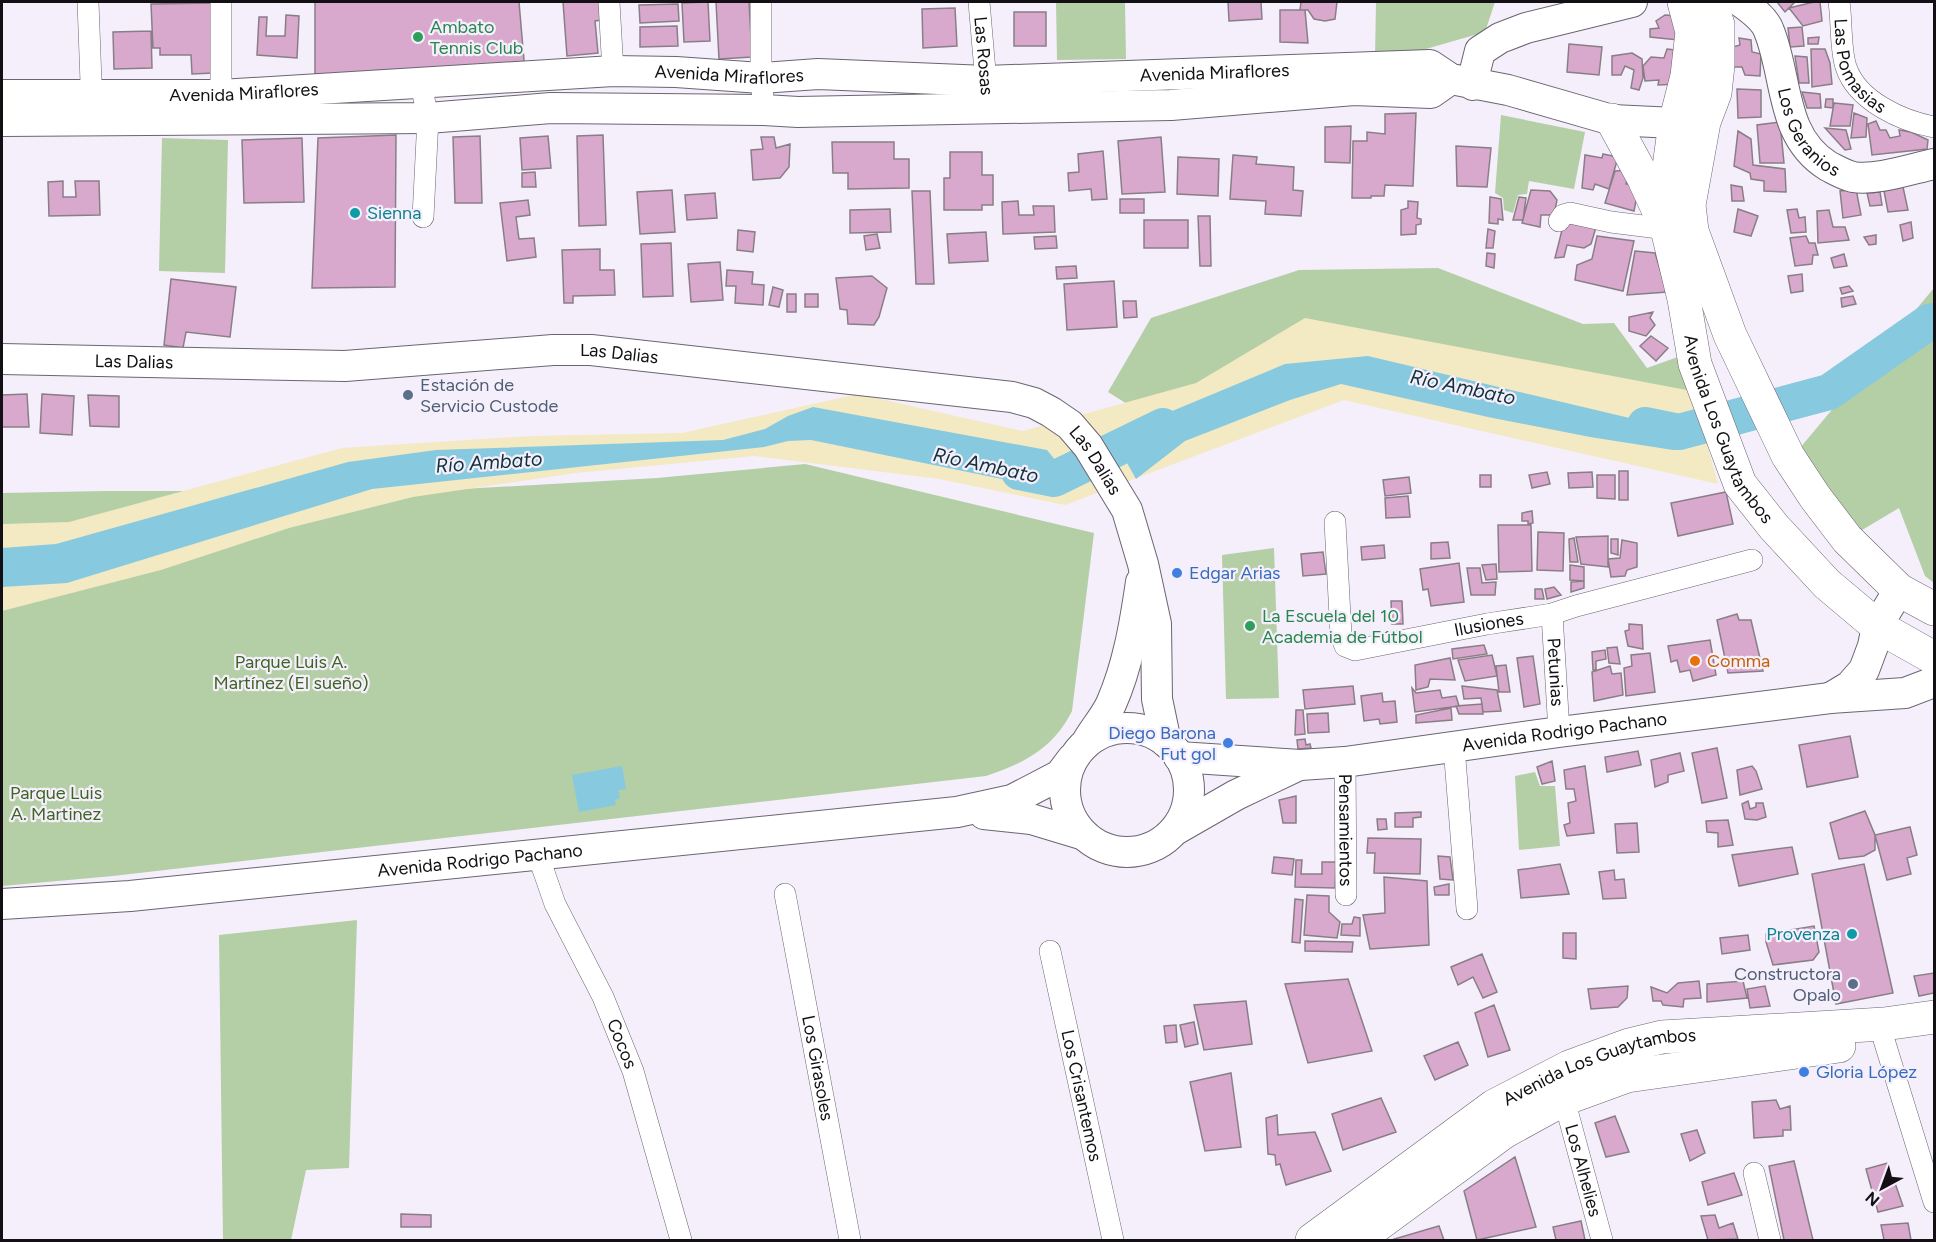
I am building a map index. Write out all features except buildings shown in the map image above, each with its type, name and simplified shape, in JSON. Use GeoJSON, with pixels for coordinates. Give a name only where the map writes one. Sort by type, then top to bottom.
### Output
{"type":"FeatureCollection","features":[{"type":"Feature","properties":{"kind":"main road"},"geometry":{"type":"LineString","coordinates":[[1462,82],[1476,67],[1480,51],[1500,38],[1526,28],[1632,2]]}},
{"type":"Feature","properties":{"kind":"main road"},"geometry":{"type":"LineString","coordinates":[[1684,2],[1692,32],[1687,76],[1689,123]]}},
{"type":"Feature","properties":{"kind":"main road"},"geometry":{"type":"LineString","coordinates":[[1689,123],[1715,93],[1718,25],[1711,2]]}},
{"type":"Feature","properties":{"kind":"main road","name":"Los Geranios"},"geometry":{"type":"LineString","coordinates":[[1741,2],[1751,9],[1769,29],[1794,129],[1810,153],[1838,171],[1853,177],[1869,177],[1935,164]]}},
{"type":"Feature","properties":{"kind":"main road","name":"Avenida Miraflores"},"geometry":{"type":"LineString","coordinates":[[4,108],[92,108],[428,118],[551,108],[677,108],[798,112],[987,96],[1171,74],[1430,65],[1462,82],[1508,90],[1612,120],[1689,123]]}},
{"type":"Feature","properties":{"kind":"main road","name":"Avenida Miraflores"},"geometry":{"type":"LineString","coordinates":[[92,108],[221,94],[613,71],[676,72],[761,78],[818,74],[987,96],[1171,105],[1354,90],[1431,93],[1462,82]]}},
{"type":"Feature","properties":{"kind":"main road"},"geometry":{"type":"LineString","coordinates":[[676,72],[677,108]]}},
{"type":"Feature","properties":{"kind":"main road"},"geometry":{"type":"LineString","coordinates":[[1171,74],[1171,105]]}},
{"type":"Feature","properties":{"kind":"main road"},"geometry":{"type":"LineString","coordinates":[[1612,120],[1644,179],[1664,224]]}},
{"type":"Feature","properties":{"kind":"main road","name":"Avenida Los Guaytambos"},"geometry":{"type":"LineString","coordinates":[[1689,123],[1664,224],[1684,299],[1695,364],[1740,484],[1774,527],[1827,584],[1877,626],[1935,658]]}},
{"type":"Feature","properties":{"kind":"main road","name":"Avenida Los Guaytambos"},"geometry":{"type":"LineString","coordinates":[[1689,123],[1689,205],[1692,231],[1730,335],[1788,456],[1815,497],[1847,538],[1899,590],[1935,609]]}},
{"type":"Feature","properties":{"kind":"main road","name":"Las Dalias"},"geometry":{"type":"LineString","coordinates":[[2,359],[345,366],[553,350],[591,350],[1012,397],[1034,403],[1070,425],[1088,446],[1127,510],[1143,564],[1156,624],[1157,699],[1173,749]]}},
{"type":"Feature","properties":{"kind":"main road","name":"Las Dalias"},"geometry":{"type":"LineString","coordinates":[[1080,750],[1110,705],[1125,665],[1136,615],[1143,564]]}},
{"type":"Feature","properties":{"kind":"main road","name":"Avenida Rodrigo Pachano"},"geometry":{"type":"LineString","coordinates":[[1830,698],[1850,686],[1864,670],[1873,646],[1877,626],[1899,590]]}},
{"type":"Feature","properties":{"kind":"main road","name":"Avenida Rodrigo Pachano"},"geometry":{"type":"LineString","coordinates":[[1173,749],[1300,765],[1345,762],[1830,698],[1905,693],[1935,682]]}},
{"type":"Feature","properties":{"kind":"main road"},"geometry":{"type":"LineString","coordinates":[[1127,727],[1148,731],[1173,749],[1187,775],[1189,794],[1185,813],[1174,830],[1160,843],[1141,850],[1121,852],[1101,847],[1084,836],[1072,819],[1065,800],[1065,779],[1080,750],[1107,731],[1127,727]]}},
{"type":"Feature","properties":{"kind":"main road","name":"Avenida Rodrigo Pachano"},"geometry":{"type":"LineString","coordinates":[[2,904],[130,896],[957,812],[1012,800],[1060,775],[1080,750]]}},
{"type":"Feature","properties":{"kind":"main road","name":"Avenida Rodrigo Pachano"},"geometry":{"type":"LineString","coordinates":[[1174,830],[1236,795],[1300,765]]}},
{"type":"Feature","properties":{"kind":"main road","name":"Avenida Rodrigo Pachano"},"geometry":{"type":"LineString","coordinates":[[957,812],[1031,819],[1084,836]]}},
{"type":"Feature","properties":{"kind":"main road","name":"Avenida Los Guaytambos"},"geometry":{"type":"LineString","coordinates":[[1357,1240],[1504,1132],[1564,1099],[1627,1076],[1884,1032],[1935,1017]]}},
{"type":"Feature","properties":{"kind":"main road","name":"Avenida Los Guaytambos"},"geometry":{"type":"LineString","coordinates":[[1312,1240],[1494,1106],[1569,1067],[1629,1045],[1662,1037],[1884,1032],[1935,1034]]}},
{"type":"Feature","properties":{"kind":"street"},"geometry":{"type":"LineString","coordinates":[[88,2],[92,108]]}},
{"type":"Feature","properties":{"kind":"street"},"geometry":{"type":"LineString","coordinates":[[221,2],[221,94]]}},
{"type":"Feature","properties":{"kind":"street"},"geometry":{"type":"LineString","coordinates":[[609,2],[613,71]]}},
{"type":"Feature","properties":{"kind":"street"},"geometry":{"type":"LineString","coordinates":[[761,2],[761,78],[764,110]]}},
{"type":"Feature","properties":{"kind":"street","name":"Las Rosas"},"geometry":{"type":"LineString","coordinates":[[979,2],[987,96]]}},
{"type":"Feature","properties":{"kind":"street","name":"Las Pomasias"},"geometry":{"type":"LineString","coordinates":[[1839,2],[1846,67],[1860,91],[1886,109],[1916,123],[1935,127]]}},
{"type":"Feature","properties":{"kind":"street"},"geometry":{"type":"LineString","coordinates":[[546,75],[551,108]]}},
{"type":"Feature","properties":{"kind":"street"},"geometry":{"type":"LineString","coordinates":[[421,84],[428,118],[423,217]]}},
{"type":"Feature","properties":{"kind":"street"},"geometry":{"type":"LineString","coordinates":[[1559,221],[1563,215],[1570,213],[1611,222],[1664,224]]}},
{"type":"Feature","properties":{"kind":"street","name":"Ilusiones"},"geometry":{"type":"LineString","coordinates":[[1335,522],[1341,636],[1346,646],[1355,650],[1487,624],[1552,614],[1752,560]]}},
{"type":"Feature","properties":{"kind":"street","name":"Petunias"},"geometry":{"type":"LineString","coordinates":[[1552,614],[1559,732]]}},
{"type":"Feature","properties":{"kind":"street"},"geometry":{"type":"LineString","coordinates":[[1454,747],[1467,909]]}},
{"type":"Feature","properties":{"kind":"street","name":"Pensamientos"},"geometry":{"type":"LineString","coordinates":[[1345,762],[1346,896]]}},
{"type":"Feature","properties":{"kind":"street","name":"Cocos"},"geometry":{"type":"LineString","coordinates":[[538,855],[555,904],[603,997],[633,1071],[681,1240]]}},
{"type":"Feature","properties":{"kind":"street","name":"Los Girasoles"},"geometry":{"type":"LineString","coordinates":[[785,894],[850,1240]]}},
{"type":"Feature","properties":{"kind":"street","name":"Los Crisantemos"},"geometry":{"type":"LineString","coordinates":[[1050,951],[1113,1240]]}},
{"type":"Feature","properties":{"kind":"street"},"geometry":{"type":"LineString","coordinates":[[1884,1032],[1935,1202]]}},
{"type":"Feature","properties":{"kind":"street","name":"Los Alhelies"},"geometry":{"type":"LineString","coordinates":[[1564,1099],[1602,1240]]}},
{"type":"Feature","properties":{"kind":"street"},"geometry":{"type":"LineString","coordinates":[[1754,1173],[1770,1240]]}},
{"type":"Feature","properties":{"kind":"green space"},"geometry":{"type":"Polygon","coordinates":[[[1056,2],[1125,2],[1126,59],[1057,60],[1056,2]]]}},
{"type":"Feature","properties":{"kind":"green space"},"geometry":{"type":"Polygon","coordinates":[[[1376,2],[1495,2],[1485,32],[1398,57],[1375,57],[1376,2]]]}},
{"type":"Feature","properties":{"kind":"green space"},"geometry":{"type":"Polygon","coordinates":[[[1501,115],[1585,132],[1574,189],[1529,181],[1527,194],[1518,195],[1513,213],[1504,210],[1503,198],[1495,193],[1501,115]]]}},
{"type":"Feature","properties":{"kind":"green space"},"geometry":{"type":"Polygon","coordinates":[[[162,138],[228,140],[225,273],[159,271],[162,138]]]}},
{"type":"Feature","properties":{"kind":"green space"},"geometry":{"type":"Polygon","coordinates":[[[1438,268],[1583,324],[1614,323],[1647,368],[1689,353],[1702,411],[1367,351],[1148,417],[1108,392],[1151,318],[1299,270],[1438,268]]]}},
{"type":"Feature","properties":{"kind":"green space"},"geometry":{"type":"Polygon","coordinates":[[[1934,288],[1934,583],[1925,576],[1899,508],[1847,539],[1789,461],[1934,288]]]}},
{"type":"Feature","properties":{"kind":"green space","name":"Parque Luis A. Martínez (El sueño)"},"geometry":{"type":"Polygon","coordinates":[[[805,464],[1094,533],[1072,711],[1056,735],[1046,745],[1025,760],[986,776],[113,876],[2,886],[2,493],[428,491],[657,478],[805,464]]]}},
{"type":"Feature","properties":{"kind":"green space","name":"La Escuela del 10 Academia de Fútbol"},"geometry":{"type":"Polygon","coordinates":[[[1274,548],[1279,698],[1226,699],[1222,555],[1274,548]]]}},
{"type":"Feature","properties":{"kind":"green space"},"geometry":{"type":"Polygon","coordinates":[[[1535,772],[1540,786],[1555,786],[1560,846],[1519,850],[1515,776],[1535,772]]]}},
{"type":"Feature","properties":{"kind":"green space"},"geometry":{"type":"Polygon","coordinates":[[[357,920],[349,1168],[306,1170],[291,1240],[223,1240],[219,935],[357,920]]]}},
{"type":"Feature","properties":{"kind":"sand"},"geometry":{"type":"Polygon","coordinates":[[[1305,318],[1692,391],[1718,484],[1344,400],[1065,505],[939,479],[754,456],[576,473],[413,497],[289,528],[161,570],[2,611],[2,524],[69,522],[342,448],[530,436],[682,433],[858,394],[1023,431],[1196,383],[1305,318]]]}},
{"type":"Feature","properties":{"kind":"water"},"geometry":{"type":"Polygon","coordinates":[[[1368,356],[1638,420],[1694,418],[1693,446],[1673,450],[1590,437],[1341,384],[1290,400],[1185,441],[1136,479],[1116,443],[1153,419],[1285,364],[1368,356]]]}},
{"type":"Feature","properties":{"kind":"water"},"geometry":{"type":"Polygon","coordinates":[[[813,407],[1047,450],[1073,482],[1051,489],[811,440],[788,441],[764,447],[372,489],[67,583],[2,587],[2,548],[56,544],[348,462],[436,450],[723,440],[765,429],[788,416],[813,407]]]}},
{"type":"Feature","properties":{"kind":"water"},"geometry":{"type":"Polygon","coordinates":[[[622,766],[626,789],[618,790],[620,798],[615,800],[616,805],[579,812],[572,775],[622,766]]]}},
{"type":"Feature","properties":{"kind":"waterway","name":"Río Ambato"},"geometry":{"type":"LineString","coordinates":[[1645,425],[1679,432],[1829,392],[1929,322],[1934,321]]}},
{"type":"Feature","properties":{"kind":"waterway","name":"Río Ambato"},"geometry":{"type":"LineString","coordinates":[[1019,472],[1054,479],[1163,426]]}},
{"type":"Feature","properties":{"kind":"place","name":"Ambato Tennis Club"},"geometry":{"type":"Point","coordinates":[418,37]}},
{"type":"Feature","properties":{"kind":"place","name":"Sienna"},"geometry":{"type":"Point","coordinates":[355,213]}},
{"type":"Feature","properties":{"kind":"place","name":"Estación de Servicio Custode"},"geometry":{"type":"Point","coordinates":[408,395]}},
{"type":"Feature","properties":{"kind":"place","name":"Edgar Arias"},"geometry":{"type":"Point","coordinates":[1177,573]}},
{"type":"Feature","properties":{"kind":"place","name":"La Escuela del 10 Academia de Fútbol"},"geometry":{"type":"Point","coordinates":[1250,626]}},
{"type":"Feature","properties":{"kind":"place","name":"Comma"},"geometry":{"type":"Point","coordinates":[1695,661]}},
{"type":"Feature","properties":{"kind":"place","name":"Diego Barona Fut gol"},"geometry":{"type":"Point","coordinates":[1228,743]}},
{"type":"Feature","properties":{"kind":"place","name":"Provenza"},"geometry":{"type":"Point","coordinates":[1852,934]}},
{"type":"Feature","properties":{"kind":"place","name":"Constructora Opalo"},"geometry":{"type":"Point","coordinates":[1853,984]}},
{"type":"Feature","properties":{"kind":"place","name":"Gloria López"},"geometry":{"type":"Point","coordinates":[1804,1072]}},
{"type":"Feature","properties":{"kind":"park label","name":"Parque Luis A. Martinez"},"geometry":{"type":"Point","coordinates":[56,803]}}]}
